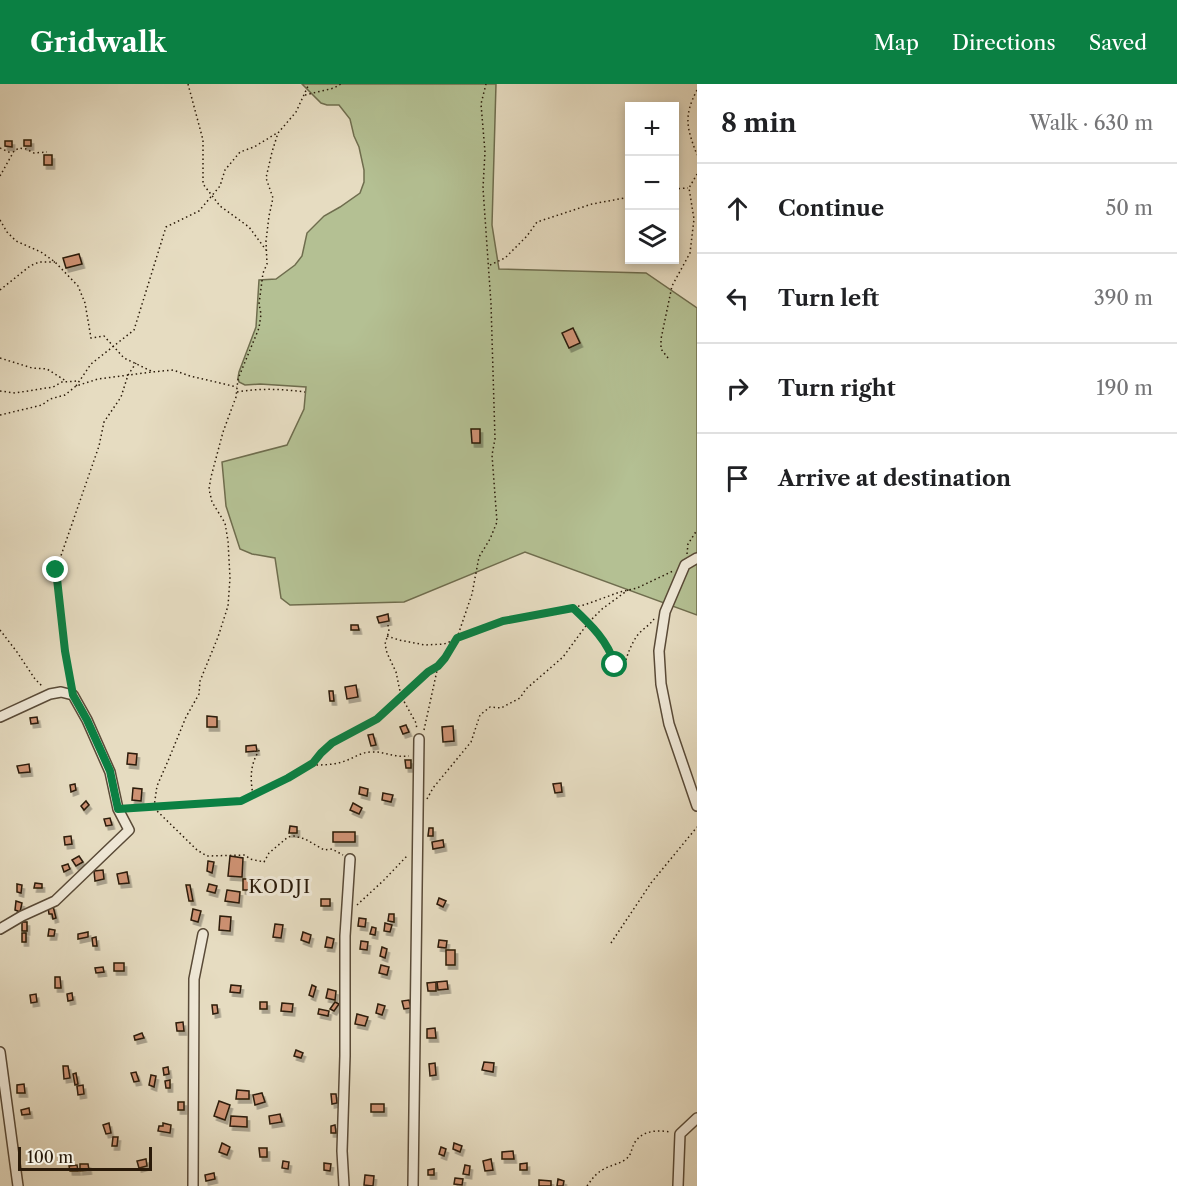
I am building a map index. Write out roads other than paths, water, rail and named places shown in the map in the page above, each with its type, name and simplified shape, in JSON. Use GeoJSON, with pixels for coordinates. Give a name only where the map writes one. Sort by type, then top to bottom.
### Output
{"type":"FeatureCollection","features":[{"type":"Feature","properties":{"kind":"street"},"geometry":{"type":"LineString","coordinates":[[697,558],[686,565],[665,612],[659,651],[661,684],[669,724],[697,806]]}},
{"type":"Feature","properties":{"kind":"street"},"geometry":{"type":"LineString","coordinates":[[0,717],[50,694],[61,692],[73,695],[110,771],[118,809],[129,830],[55,901],[21,916],[0,929]]}},
{"type":"Feature","properties":{"kind":"street"},"geometry":{"type":"LineString","coordinates":[[413,1186],[419,739]]}},
{"type":"Feature","properties":{"kind":"street"},"geometry":{"type":"LineString","coordinates":[[344,1186],[342,1151],[350,859]]}},
{"type":"Feature","properties":{"kind":"street"},"geometry":{"type":"LineString","coordinates":[[193,1186],[194,979],[203,934]]}},
{"type":"Feature","properties":{"kind":"street"},"geometry":{"type":"LineString","coordinates":[[0,1052],[18,1186]]}},
{"type":"Feature","properties":{"kind":"street"},"geometry":{"type":"LineString","coordinates":[[678,1186],[680,1134],[693,1126],[697,1118]]}},
{"type":"Feature","properties":{"kind":"district","name":"KODJI"},"geometry":{"type":"Point","coordinates":[280,887]}}]}
